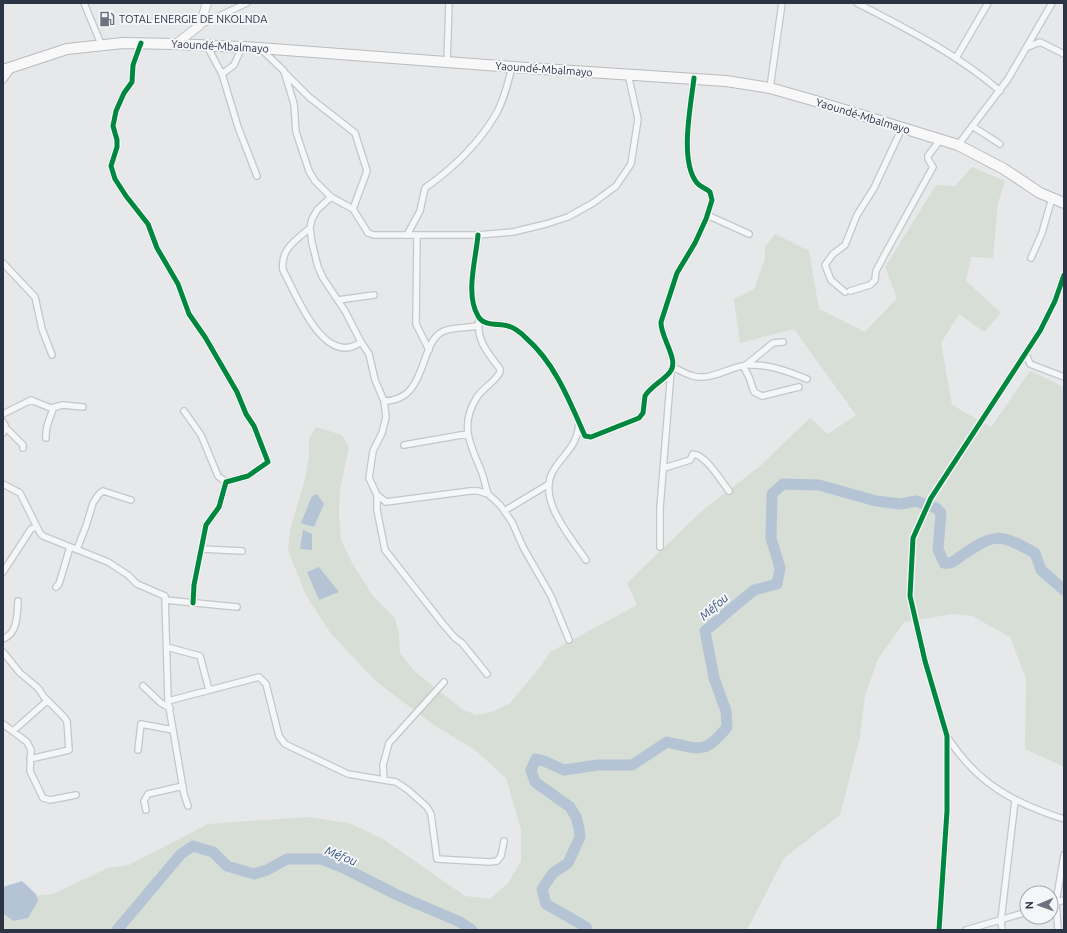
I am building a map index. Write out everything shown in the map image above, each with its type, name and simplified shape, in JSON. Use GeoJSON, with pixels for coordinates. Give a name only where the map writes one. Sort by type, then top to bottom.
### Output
{"type":"FeatureCollection","features":[{"type":"Feature","properties":{"kind":"highway","name":"Yaoundé-Mbalmayo"},"geometry":{"type":"LineString","coordinates":[[3,70],[67,49],[101,44],[141,43],[259,48],[447,63],[726,81],[770,88],[958,145],[1004,169],[1040,193],[1064,203]]}},
{"type":"Feature","properties":{"kind":"street"},"geometry":{"type":"LineString","coordinates":[[84,3],[101,44]]}},
{"type":"Feature","properties":{"kind":"street"},"geometry":{"type":"LineString","coordinates":[[200,25],[207,3]]}},
{"type":"Feature","properties":{"kind":"street"},"geometry":{"type":"LineString","coordinates":[[176,44],[200,25],[247,3]]}},
{"type":"Feature","properties":{"kind":"street"},"geometry":{"type":"LineString","coordinates":[[447,63],[449,3]]}},
{"type":"Feature","properties":{"kind":"street"},"geometry":{"type":"LineString","coordinates":[[770,88],[782,3]]}},
{"type":"Feature","properties":{"kind":"street"},"geometry":{"type":"LineString","coordinates":[[857,3],[970,66],[1000,91]]}},
{"type":"Feature","properties":{"kind":"street"},"geometry":{"type":"LineString","coordinates":[[956,58],[988,3]]}},
{"type":"Feature","properties":{"kind":"street"},"geometry":{"type":"LineString","coordinates":[[958,145],[1000,91],[1028,47],[1052,3]]}},
{"type":"Feature","properties":{"kind":"street"},"geometry":{"type":"LineString","coordinates":[[1028,47],[1040,42],[1064,54]]}},
{"type":"Feature","properties":{"kind":"street"},"geometry":{"type":"LineString","coordinates":[[141,43],[133,65],[132,82],[124,93],[116,111],[113,126],[117,140],[117,147],[111,166],[115,179],[148,224],[158,248],[178,284],[189,314],[205,337],[237,392],[260,440],[268,462],[248,476],[226,482]]}},
{"type":"Feature","properties":{"kind":"street"},"geometry":{"type":"LineString","coordinates":[[207,46],[222,74],[238,127],[257,176]]}},
{"type":"Feature","properties":{"kind":"street"},"geometry":{"type":"LineString","coordinates":[[222,74],[234,64],[242,47]]}},
{"type":"Feature","properties":{"kind":"street"},"geometry":{"type":"LineString","coordinates":[[259,48],[309,97],[355,134],[367,171],[353,209]]}},
{"type":"Feature","properties":{"kind":"street"},"geometry":{"type":"LineString","coordinates":[[3,80],[13,66]]}},
{"type":"Feature","properties":{"kind":"street"},"geometry":{"type":"LineString","coordinates":[[407,236],[420,210],[425,188],[441,176],[461,157],[479,138],[496,114],[506,91],[512,67]]}},
{"type":"Feature","properties":{"kind":"street"},"geometry":{"type":"LineString","coordinates":[[284,71],[294,104],[296,132],[307,166],[315,181],[331,197],[353,209],[368,233],[407,236],[478,235],[513,232],[568,217],[594,203],[616,186],[631,164],[638,119],[628,74]]}},
{"type":"Feature","properties":{"kind":"street"},"geometry":{"type":"LineString","coordinates":[[660,547],[660,508],[673,361],[660,329],[661,322],[677,273],[695,243],[707,215],[712,195],[700,186],[693,177],[686,145],[694,78]]}},
{"type":"Feature","properties":{"kind":"street"},"geometry":{"type":"LineString","coordinates":[[972,126],[1000,144]]}},
{"type":"Feature","properties":{"kind":"street"},"geometry":{"type":"LineString","coordinates":[[902,128],[874,188],[857,215],[846,245],[833,254],[825,265],[831,280],[847,291],[870,285],[875,280],[876,271],[933,167],[928,159],[928,156],[940,140]]}},
{"type":"Feature","properties":{"kind":"street"},"geometry":{"type":"LineString","coordinates":[[331,197],[317,210],[310,228],[284,252],[282,262],[283,270],[308,318],[324,339],[338,347],[348,349],[353,348],[360,342]]}},
{"type":"Feature","properties":{"kind":"street"},"geometry":{"type":"LineString","coordinates":[[1031,258],[1042,233],[1052,198]]}},
{"type":"Feature","properties":{"kind":"street"},"geometry":{"type":"LineString","coordinates":[[707,215],[749,234]]}},
{"type":"Feature","properties":{"kind":"street"},"geometry":{"type":"LineString","coordinates":[[310,228],[318,267],[338,300],[360,342],[369,354],[375,380],[384,401],[386,417],[382,433],[373,451],[369,478],[377,495],[377,510],[385,550],[443,624],[455,638],[462,643],[487,674]]}},
{"type":"Feature","properties":{"kind":"street"},"geometry":{"type":"LineString","coordinates":[[478,235],[473,293],[474,306],[479,318],[485,322],[513,328],[534,346],[553,370],[585,436],[591,437],[639,418],[643,413],[647,393],[672,369]]}},
{"type":"Feature","properties":{"kind":"street"},"geometry":{"type":"LineString","coordinates":[[417,236],[416,324],[428,350]]}},
{"type":"Feature","properties":{"kind":"street"},"geometry":{"type":"LineString","coordinates":[[3,262],[35,297],[42,329],[52,355]]}},
{"type":"Feature","properties":{"kind":"street"},"geometry":{"type":"LineString","coordinates":[[1064,277],[1052,307],[1026,354],[931,498],[923,513],[913,538],[910,596],[925,661],[947,736],[959,755],[982,779],[1015,801],[1037,810],[1064,818]]}},
{"type":"Feature","properties":{"kind":"street"},"geometry":{"type":"LineString","coordinates":[[338,300],[374,294]]}},
{"type":"Feature","properties":{"kind":"street"},"geometry":{"type":"LineString","coordinates":[[479,318],[477,326],[479,340],[500,372],[478,395],[473,404],[467,425],[467,434],[481,470],[488,494]]}},
{"type":"Feature","properties":{"kind":"street"},"geometry":{"type":"LineString","coordinates":[[384,401],[396,400],[408,391],[424,366],[428,350],[435,338],[444,331],[477,326]]}},
{"type":"Feature","properties":{"kind":"street"},"geometry":{"type":"LineString","coordinates":[[745,366],[773,343],[783,342]]}},
{"type":"Feature","properties":{"kind":"street"},"geometry":{"type":"LineString","coordinates":[[1026,354],[1030,364],[1064,377]]}},
{"type":"Feature","properties":{"kind":"street"},"geometry":{"type":"LineString","coordinates":[[672,369],[693,376],[702,377],[745,366],[781,368],[807,379]]}},
{"type":"Feature","properties":{"kind":"street"},"geometry":{"type":"LineString","coordinates":[[745,366],[754,392],[762,396],[799,387]]}},
{"type":"Feature","properties":{"kind":"street"},"geometry":{"type":"LineString","coordinates":[[3,414],[31,400],[51,408],[63,405],[83,407]]}},
{"type":"Feature","properties":{"kind":"street"},"geometry":{"type":"LineString","coordinates":[[46,438],[47,424],[51,418],[53,408],[51,408]]}},
{"type":"Feature","properties":{"kind":"street"},"geometry":{"type":"LineString","coordinates":[[184,411],[201,435],[218,476],[226,482]]}},
{"type":"Feature","properties":{"kind":"street"},"geometry":{"type":"LineString","coordinates":[[579,423],[578,437],[554,469],[549,484],[553,510],[586,560]]}},
{"type":"Feature","properties":{"kind":"street"},"geometry":{"type":"LineString","coordinates":[[4,427],[23,445],[23,448]]}},
{"type":"Feature","properties":{"kind":"street"},"geometry":{"type":"LineString","coordinates":[[404,445],[467,434]]}},
{"type":"Feature","properties":{"kind":"street"},"geometry":{"type":"LineString","coordinates":[[664,468],[690,460],[693,454],[696,454],[706,460],[729,491]]}},
{"type":"Feature","properties":{"kind":"street"},"geometry":{"type":"LineString","coordinates":[[193,603],[194,585],[206,525],[219,507],[226,482]]}},
{"type":"Feature","properties":{"kind":"street"},"geometry":{"type":"LineString","coordinates":[[3,484],[20,493],[43,536],[108,562],[128,575],[137,584],[165,596],[168,701],[188,806]]}},
{"type":"Feature","properties":{"kind":"street"},"geometry":{"type":"LineString","coordinates":[[504,512],[549,484]]}},
{"type":"Feature","properties":{"kind":"street"},"geometry":{"type":"LineString","coordinates":[[77,549],[86,526],[92,504],[99,494],[103,491],[131,500]]}},
{"type":"Feature","properties":{"kind":"street"},"geometry":{"type":"LineString","coordinates":[[377,495],[386,502],[470,491],[478,491],[488,494],[500,505],[512,522],[523,547],[551,596],[569,640]]}},
{"type":"Feature","properties":{"kind":"street"},"geometry":{"type":"LineString","coordinates":[[3,572],[31,529],[37,527]]}},
{"type":"Feature","properties":{"kind":"street"},"geometry":{"type":"LineString","coordinates":[[56,587],[59,584],[70,547]]}},
{"type":"Feature","properties":{"kind":"street"},"geometry":{"type":"LineString","coordinates":[[202,549],[242,551]]}},
{"type":"Feature","properties":{"kind":"street"},"geometry":{"type":"LineString","coordinates":[[165,600],[238,607]]}},
{"type":"Feature","properties":{"kind":"street"},"geometry":{"type":"LineString","coordinates":[[3,639],[8,637],[14,630],[18,601]]}},
{"type":"Feature","properties":{"kind":"street"},"geometry":{"type":"LineString","coordinates":[[167,647],[200,656],[209,690]]}},
{"type":"Feature","properties":{"kind":"street"},"geometry":{"type":"LineString","coordinates":[[3,652],[8,660],[38,688],[47,701],[61,713],[66,721],[69,750],[30,759]]}},
{"type":"Feature","properties":{"kind":"street"},"geometry":{"type":"LineString","coordinates":[[168,701],[259,676],[266,684],[279,736],[285,744],[348,774],[396,782],[408,790],[427,807],[430,814],[437,859],[490,862],[497,861],[501,856],[504,841]]}},
{"type":"Feature","properties":{"kind":"street"},"geometry":{"type":"LineString","coordinates":[[384,780],[384,765],[389,743],[444,682]]}},
{"type":"Feature","properties":{"kind":"street"},"geometry":{"type":"LineString","coordinates":[[143,686],[161,703],[170,708]]}},
{"type":"Feature","properties":{"kind":"street"},"geometry":{"type":"LineString","coordinates":[[13,731],[47,701]]}},
{"type":"Feature","properties":{"kind":"street"},"geometry":{"type":"LineString","coordinates":[[3,724],[27,742],[31,750],[30,771],[43,798],[50,800],[76,795]]}},
{"type":"Feature","properties":{"kind":"street"},"geometry":{"type":"LineString","coordinates":[[138,750],[141,724],[173,730]]}},
{"type":"Feature","properties":{"kind":"street"},"geometry":{"type":"LineString","coordinates":[[939,930],[947,811],[947,736]]}},
{"type":"Feature","properties":{"kind":"street"},"geometry":{"type":"LineString","coordinates":[[146,810],[144,802],[148,794],[183,786]]}},
{"type":"Feature","properties":{"kind":"street"},"geometry":{"type":"LineString","coordinates":[[1002,930],[1001,920],[1015,801]]}},
{"type":"Feature","properties":{"kind":"street"},"geometry":{"type":"LineString","coordinates":[[1057,885],[1064,855]]}},
{"type":"Feature","properties":{"kind":"street"},"geometry":{"type":"LineString","coordinates":[[966,930],[1019,914]]}},
{"type":"Feature","properties":{"kind":"shaded area"},"geometry":{"type":"Polygon","coordinates":[[[972,167],[1005,181],[998,203],[993,258],[971,257],[966,281],[1001,313],[984,332],[959,314],[941,343],[952,405],[991,427],[1030,371],[1064,387],[1064,767],[1025,749],[1026,679],[1010,637],[972,616],[953,614],[904,622],[878,659],[865,695],[860,737],[840,815],[784,858],[747,930],[3,930],[3,890],[22,897],[53,894],[108,868],[129,865],[208,824],[307,817],[349,823],[383,839],[465,896],[490,899],[508,883],[521,861],[521,830],[506,778],[474,749],[435,726],[378,683],[348,652],[329,631],[306,595],[288,551],[290,530],[305,479],[309,456],[309,439],[316,427],[342,435],[349,447],[340,490],[339,514],[341,540],[352,563],[373,596],[395,618],[399,634],[400,653],[413,670],[462,709],[476,715],[491,712],[509,704],[541,666],[550,652],[637,605],[627,583],[704,509],[759,467],[810,418],[828,434],[856,415],[794,329],[740,343],[734,299],[754,289],[765,259],[765,247],[775,234],[809,251],[819,309],[865,332],[897,298],[885,267],[936,185],[955,186],[972,167]]]}},
{"type":"Feature","properties":{"kind":"water"},"geometry":{"type":"Polygon","coordinates":[[[317,494],[324,504],[314,527],[301,523],[312,496],[317,494]]]}},
{"type":"Feature","properties":{"kind":"water"},"geometry":{"type":"Polygon","coordinates":[[[303,530],[312,534],[312,550],[300,549],[303,530]]]}},
{"type":"Feature","properties":{"kind":"water"},"geometry":{"type":"Polygon","coordinates":[[[319,567],[339,592],[319,600],[307,572],[319,567]]]}},
{"type":"Feature","properties":{"kind":"water"},"geometry":{"type":"Polygon","coordinates":[[[22,881],[36,894],[38,901],[28,918],[13,921],[3,913],[3,887],[22,881]]]}},
{"type":"Feature","properties":{"kind":"waterway","name":"Méfou"},"geometry":{"type":"LineString","coordinates":[[587,930],[586,927],[546,904],[542,889],[553,873],[568,863],[580,837],[579,828],[576,817],[570,807],[535,782],[531,770],[536,759],[564,770],[598,765],[632,765],[667,742],[694,748],[707,746],[713,742],[727,727],[726,711],[714,678],[705,631],[754,590],[777,584],[780,568],[771,538],[772,494],[783,484],[819,485],[876,501],[901,504],[916,501],[936,508],[941,513],[938,549],[944,563],[953,562],[972,548],[982,543],[997,538],[1005,539],[1023,546],[1035,553],[1041,570],[1064,590]]}},
{"type":"Feature","properties":{"kind":"waterway","name":"Méfou"},"geometry":{"type":"LineString","coordinates":[[117,930],[181,854],[193,846],[213,852],[227,866],[254,874],[267,870],[287,859],[321,859],[346,869],[397,895],[460,922],[472,930]]}},
{"type":"Feature","properties":{"kind":"cycle path"},"geometry":{"type":"LineString","coordinates":[[141,43],[133,65],[132,82],[124,93],[116,111],[113,126],[117,140],[117,147],[111,166],[115,179],[148,224],[157,248],[178,284],[189,314],[205,337],[237,392],[246,414],[254,426],[268,462],[248,476],[226,482],[219,507],[206,525],[194,585],[193,603]]}},
{"type":"Feature","properties":{"kind":"cycle path"},"geometry":{"type":"LineString","coordinates":[[478,235],[472,276],[472,297],[478,316],[484,322],[513,328],[522,334],[536,348],[561,384],[585,436],[591,437],[639,418],[643,413],[645,396],[650,389],[670,372],[672,367],[673,361],[663,334],[661,322],[677,273],[695,243],[706,219],[712,200],[710,192],[697,183],[692,173],[689,161],[687,147],[694,78]]}},
{"type":"Feature","properties":{"kind":"cycle path"},"geometry":{"type":"LineString","coordinates":[[939,930],[947,811],[947,736],[925,661],[910,596],[913,538],[931,498],[1040,331],[1055,301],[1064,275]]}},
{"type":"Feature","properties":{"kind":"place","name":"TOTAL ENERGIE DE NKOLNDA"},"geometry":{"type":"Point","coordinates":[107,19]}}]}
